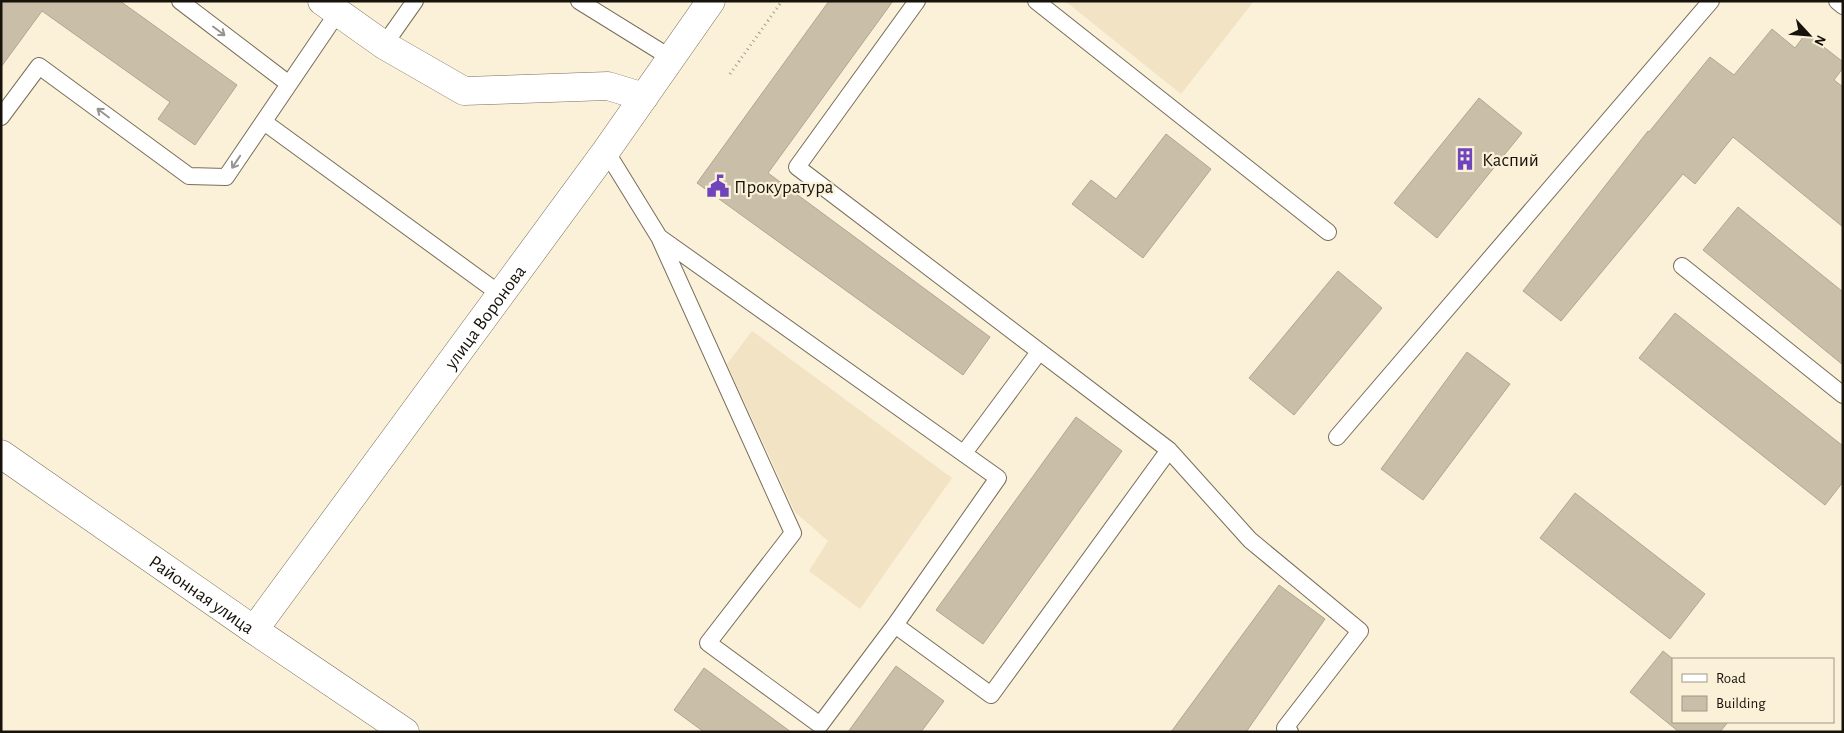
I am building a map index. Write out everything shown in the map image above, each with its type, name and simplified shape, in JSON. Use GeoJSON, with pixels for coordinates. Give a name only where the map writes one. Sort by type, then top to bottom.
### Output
{"type":"FeatureCollection","features":[{"type":"Feature","properties":{"kind":"street","name":"улица Воронова"},"geometry":{"type":"LineString","coordinates":[[254,630],[606,151],[711,1]]}},
{"type":"Feature","properties":{"kind":"street"},"geometry":{"type":"LineString","coordinates":[[330,7],[384,45],[464,91],[608,86],[644,97]]}},
{"type":"Feature","properties":{"kind":"street","name":"Районная улица"},"geometry":{"type":"LineString","coordinates":[[1,454],[254,630],[405,732]]}},
{"type":"Feature","properties":{"kind":"lane"},"geometry":{"type":"LineString","coordinates":[[180,1],[289,84]]}},
{"type":"Feature","properties":{"kind":"lane"},"geometry":{"type":"LineString","coordinates":[[384,45],[415,1]]}},
{"type":"Feature","properties":{"kind":"lane"},"geometry":{"type":"LineString","coordinates":[[579,1],[671,58]]}},
{"type":"Feature","properties":{"kind":"lane"},"geometry":{"type":"LineString","coordinates":[[916,1],[797,167],[1169,450],[1250,540],[1360,631],[1285,728],[1290,732]]}},
{"type":"Feature","properties":{"kind":"lane"},"geometry":{"type":"LineString","coordinates":[[1036,1],[1328,232]]}},
{"type":"Feature","properties":{"kind":"lane"},"geometry":{"type":"LineString","coordinates":[[1337,437],[1711,1]]}},
{"type":"Feature","properties":{"kind":"lane"},"geometry":{"type":"LineString","coordinates":[[1837,1],[1843,6]]}},
{"type":"Feature","properties":{"kind":"lane"},"geometry":{"type":"LineString","coordinates":[[1,117],[39,66],[189,176],[226,177],[289,84],[330,7]]}},
{"type":"Feature","properties":{"kind":"lane"},"geometry":{"type":"LineString","coordinates":[[264,122],[500,294]]}},
{"type":"Feature","properties":{"kind":"lane"},"geometry":{"type":"LineString","coordinates":[[606,151],[659,237],[793,533],[708,643],[820,725],[895,625],[998,478],[659,237]]}},
{"type":"Feature","properties":{"kind":"lane"},"geometry":{"type":"LineString","coordinates":[[1682,266],[1843,395]]}},
{"type":"Feature","properties":{"kind":"lane"},"geometry":{"type":"LineString","coordinates":[[964,454],[1039,352]]}},
{"type":"Feature","properties":{"kind":"lane"},"geometry":{"type":"LineString","coordinates":[[895,625],[991,695],[1169,450]]}},
{"type":"Feature","properties":{"kind":"path"},"geometry":{"type":"LineString","coordinates":[[730,74],[782,1]]}},
{"type":"Feature","properties":{"kind":"shaded area"},"geometry":{"type":"Polygon","coordinates":[[[1065,1],[1254,1],[1181,94],[1065,1]]]}},
{"type":"Feature","properties":{"kind":"shaded area"},"geometry":{"type":"Polygon","coordinates":[[[752,331],[952,478],[860,609],[809,571],[828,541],[795,512],[727,364],[752,331]]]}},
{"type":"Feature","properties":{"kind":"building"},"geometry":{"type":"Polygon","coordinates":[[[1,1],[120,1],[237,85],[195,145],[158,119],[170,102],[42,11],[1,67],[1,1]]]}},
{"type":"Feature","properties":{"kind":"building"},"geometry":{"type":"Polygon","coordinates":[[[829,1],[893,1],[768,173],[990,337],[963,375],[697,183],[829,1]]]}},
{"type":"Feature","properties":{"kind":"building"},"geometry":{"type":"Polygon","coordinates":[[[1772,29],[1795,48],[1806,33],[1843,62],[1843,68],[1834,80],[1843,87],[1843,227],[1733,137],[1695,184],[1683,174],[1561,321],[1523,291],[1648,131],[1710,57],[1734,75],[1772,29]]]}},
{"type":"Feature","properties":{"kind":"building","name":"Каспий"},"geometry":{"type":"Polygon","coordinates":[[[1479,98],[1522,133],[1437,238],[1394,203],[1479,98]]]}},
{"type":"Feature","properties":{"kind":"building"},"geometry":{"type":"Polygon","coordinates":[[[1166,134],[1211,169],[1143,258],[1072,204],[1091,180],[1116,199],[1166,134]]]}},
{"type":"Feature","properties":{"kind":"building"},"geometry":{"type":"Polygon","coordinates":[[[1738,207],[1843,292],[1843,365],[1703,250],[1738,207]]]}},
{"type":"Feature","properties":{"kind":"building"},"geometry":{"type":"Polygon","coordinates":[[[1338,271],[1382,308],[1294,415],[1249,378],[1338,271]]]}},
{"type":"Feature","properties":{"kind":"building"},"geometry":{"type":"Polygon","coordinates":[[[1675,313],[1843,446],[1843,482],[1825,505],[1639,358],[1675,313]]]}},
{"type":"Feature","properties":{"kind":"building"},"geometry":{"type":"Polygon","coordinates":[[[1467,352],[1510,384],[1423,500],[1381,469],[1467,352]]]}},
{"type":"Feature","properties":{"kind":"building"},"geometry":{"type":"Polygon","coordinates":[[[1076,417],[1122,451],[983,644],[936,610],[1076,417]]]}},
{"type":"Feature","properties":{"kind":"building"},"geometry":{"type":"Polygon","coordinates":[[[1575,493],[1705,594],[1670,639],[1540,538],[1575,493]]]}},
{"type":"Feature","properties":{"kind":"building"},"geometry":{"type":"Polygon","coordinates":[[[1279,585],[1325,619],[1246,732],[1171,732],[1279,585]]]}},
{"type":"Feature","properties":{"kind":"building"},"geometry":{"type":"Polygon","coordinates":[[[1663,651],[1672,658],[1672,723],[1727,723],[1720,732],[1679,732],[1630,692],[1663,651]]]}},
{"type":"Feature","properties":{"kind":"building"},"geometry":{"type":"Polygon","coordinates":[[[896,666],[944,701],[921,732],[848,732],[896,666]]]}},
{"type":"Feature","properties":{"kind":"building"},"geometry":{"type":"Polygon","coordinates":[[[704,668],[791,732],[704,732],[674,710],[704,668]]]}},
{"type":"Feature","properties":{"kind":"place","name":"Каспий"},"geometry":{"type":"Point","coordinates":[1465,159]}},
{"type":"Feature","properties":{"kind":"place","name":"Прокуратура"},"geometry":{"type":"Point","coordinates":[718,186]}}]}
